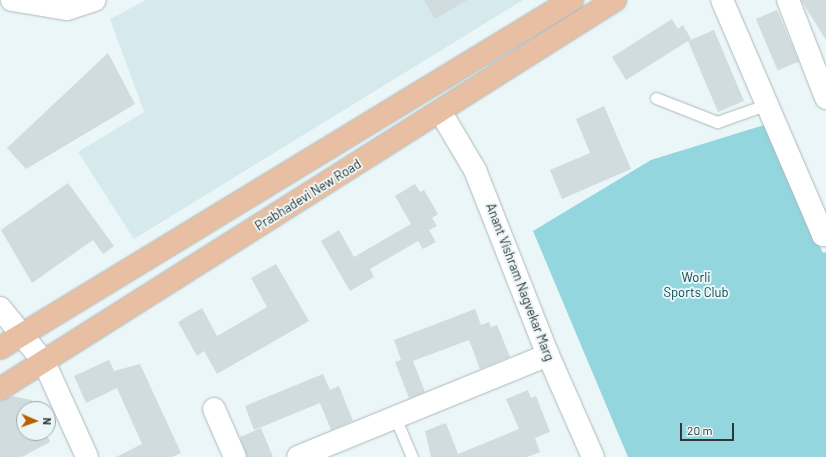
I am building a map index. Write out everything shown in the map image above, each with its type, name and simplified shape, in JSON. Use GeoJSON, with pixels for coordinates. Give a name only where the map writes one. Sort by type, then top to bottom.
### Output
{"type":"FeatureCollection","features":[{"type":"Feature","properties":{"kind":"main road"},"geometry":{"type":"LineString","coordinates":[[0,348],[572,0]]}},
{"type":"Feature","properties":{"kind":"main road","name":"Prabhadevi New Road"},"geometry":{"type":"LineString","coordinates":[[0,389],[615,0]]}},
{"type":"Feature","properties":{"kind":"street"},"geometry":{"type":"LineString","coordinates":[[12,0],[67,9],[95,0]]}},
{"type":"Feature","properties":{"kind":"street"},"geometry":{"type":"LineString","coordinates":[[788,0],[826,98]]}},
{"type":"Feature","properties":{"kind":"street"},"geometry":{"type":"LineString","coordinates":[[726,8],[826,234]]}},
{"type":"Feature","properties":{"kind":"street","name":"Anant Vishram Nagvekar Marg"},"geometry":{"type":"LineString","coordinates":[[440,111],[476,170],[548,355],[593,457]]}},
{"type":"Feature","properties":{"kind":"street"},"geometry":{"type":"LineString","coordinates":[[0,308],[44,362],[87,457]]}},
{"type":"Feature","properties":{"kind":"street"},"geometry":{"type":"LineString","coordinates":[[298,457],[548,355]]}},
{"type":"Feature","properties":{"kind":"street"},"geometry":{"type":"LineString","coordinates":[[214,409],[235,457]]}},
{"type":"Feature","properties":{"kind":"lane"},"geometry":{"type":"LineString","coordinates":[[656,98],[717,122],[768,104]]}},
{"type":"Feature","properties":{"kind":"lane"},"geometry":{"type":"LineString","coordinates":[[395,417],[412,457]]}},
{"type":"Feature","properties":{"kind":"shaded area"},"geometry":{"type":"Polygon","coordinates":[[[146,0],[523,0],[134,239],[78,152],[144,112],[110,19],[146,0]]]}},
{"type":"Feature","properties":{"kind":"green space","name":"Worli Sports Club"},"geometry":{"type":"Polygon","coordinates":[[[764,125],[823,253],[826,252],[826,457],[628,457],[533,231],[651,160],[764,125]]]}},
{"type":"Feature","properties":{"kind":"building"},"geometry":{"type":"Polygon","coordinates":[[[424,0],[467,0],[435,19],[424,0]]]}},
{"type":"Feature","properties":{"kind":"building"},"geometry":{"type":"Polygon","coordinates":[[[801,0],[826,0],[826,40],[801,0]]]}},
{"type":"Feature","properties":{"kind":"building"},"geometry":{"type":"Polygon","coordinates":[[[777,10],[799,62],[778,71],[756,19],[777,10]]]}},
{"type":"Feature","properties":{"kind":"building"},"geometry":{"type":"Polygon","coordinates":[[[672,19],[678,29],[683,25],[691,39],[626,80],[612,57],[672,19]]]}},
{"type":"Feature","properties":{"kind":"building"},"geometry":{"type":"Polygon","coordinates":[[[714,30],[744,101],[718,112],[688,41],[714,30]]]}},
{"type":"Feature","properties":{"kind":"building"},"geometry":{"type":"Polygon","coordinates":[[[108,53],[135,104],[26,169],[7,148],[108,53]]]}},
{"type":"Feature","properties":{"kind":"building"},"geometry":{"type":"Polygon","coordinates":[[[604,106],[631,169],[562,199],[550,170],[590,153],[576,119],[604,106]]]}},
{"type":"Feature","properties":{"kind":"building"},"geometry":{"type":"Polygon","coordinates":[[[68,183],[114,246],[103,254],[93,240],[32,283],[1,230],[68,183]]]}},
{"type":"Feature","properties":{"kind":"building"},"geometry":{"type":"Polygon","coordinates":[[[415,184],[420,192],[424,190],[438,214],[432,218],[437,226],[429,230],[436,242],[423,249],[418,241],[370,269],[374,277],[350,291],[321,241],[339,230],[354,257],[411,224],[395,196],[415,184]]]}},
{"type":"Feature","properties":{"kind":"building"},"geometry":{"type":"Polygon","coordinates":[[[276,264],[309,321],[217,374],[204,351],[197,356],[178,322],[202,308],[217,336],[267,307],[251,278],[276,264]]]}},
{"type":"Feature","properties":{"kind":"building"},"geometry":{"type":"Polygon","coordinates":[[[475,309],[481,325],[489,322],[491,327],[497,325],[510,357],[480,369],[469,340],[413,361],[425,392],[409,398],[395,362],[401,360],[394,340],[475,309]]]}},
{"type":"Feature","properties":{"kind":"building"},"geometry":{"type":"Polygon","coordinates":[[[109,360],[114,371],[140,364],[181,453],[172,457],[116,457],[142,444],[117,388],[86,403],[74,376],[109,360]]]}},
{"type":"Feature","properties":{"kind":"building"},"geometry":{"type":"Polygon","coordinates":[[[323,374],[330,390],[339,386],[353,421],[331,430],[320,403],[254,430],[245,406],[323,374]]]}},
{"type":"Feature","properties":{"kind":"building"},"geometry":{"type":"Polygon","coordinates":[[[528,390],[531,398],[536,396],[550,432],[535,438],[540,452],[527,457],[431,457],[425,431],[446,423],[458,454],[519,429],[506,399],[528,390]]]}},
{"type":"Feature","properties":{"kind":"building"},"geometry":{"type":"Polygon","coordinates":[[[12,396],[32,400],[16,401],[16,441],[50,442],[22,457],[0,457],[0,401],[12,396]]]}},
{"type":"Feature","properties":{"kind":"building"},"geometry":{"type":"Polygon","coordinates":[[[261,428],[273,457],[247,457],[240,437],[261,428]]]}}]}
